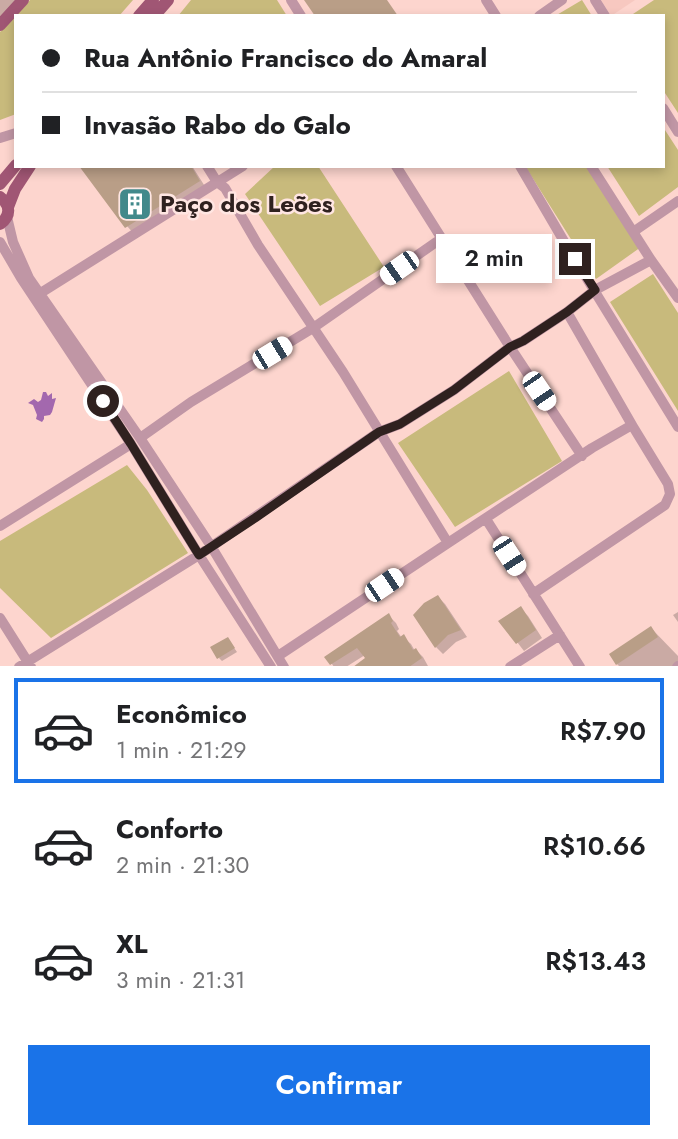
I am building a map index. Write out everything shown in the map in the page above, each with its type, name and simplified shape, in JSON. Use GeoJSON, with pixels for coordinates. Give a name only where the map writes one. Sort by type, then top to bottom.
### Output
{"type":"FeatureCollection","features":[{"type":"Feature","properties":{"kind":"main road"},"geometry":{"type":"LineString","coordinates":[[0,25],[23,0]]}},
{"type":"Feature","properties":{"kind":"main road"},"geometry":{"type":"LineString","coordinates":[[141,14],[153,0]]}},
{"type":"Feature","properties":{"kind":"main road"},"geometry":{"type":"LineString","coordinates":[[156,14],[168,0]]}},
{"type":"Feature","properties":{"kind":"main road"},"geometry":{"type":"LineString","coordinates":[[0,184],[14,167]]}},
{"type":"Feature","properties":{"kind":"main road"},"geometry":{"type":"LineString","coordinates":[[4,211],[29,168]]}},
{"type":"Feature","properties":{"kind":"street"},"geometry":{"type":"LineString","coordinates":[[542,14],[562,0]]}},
{"type":"Feature","properties":{"kind":"street"},"geometry":{"type":"LineString","coordinates":[[665,111],[678,132]]}},
{"type":"Feature","properties":{"kind":"street"},"geometry":{"type":"LineString","coordinates":[[209,168],[222,183],[258,245],[343,372],[448,543]]}},
{"type":"Feature","properties":{"kind":"street"},"geometry":{"type":"LineString","coordinates":[[218,168],[222,183]]}},
{"type":"Feature","properties":{"kind":"street"},"geometry":{"type":"LineString","coordinates":[[40,294],[222,183],[241,168]]}},
{"type":"Feature","properties":{"kind":"street"},"geometry":{"type":"LineString","coordinates":[[397,168],[582,456]]}},
{"type":"Feature","properties":{"kind":"street"},"geometry":{"type":"LineString","coordinates":[[521,168],[678,427]]}},
{"type":"Feature","properties":{"kind":"street"},"geometry":{"type":"LineString","coordinates":[[592,168],[678,298]]}},
{"type":"Feature","properties":{"kind":"street"},"geometry":{"type":"LineString","coordinates":[[633,232],[678,201]]}},
{"type":"Feature","properties":{"kind":"street"},"geometry":{"type":"LineString","coordinates":[[4,211],[13,242],[29,278],[136,441],[199,555],[268,665]]}},
{"type":"Feature","properties":{"kind":"street"},"geometry":{"type":"LineString","coordinates":[[0,526],[136,441],[191,402],[313,328],[442,238]]}},
{"type":"Feature","properties":{"kind":"street"},"geometry":{"type":"LineString","coordinates":[[0,242],[21,278],[211,546],[283,666]]}},
{"type":"Feature","properties":{"kind":"street"},"geometry":{"type":"LineString","coordinates":[[0,618],[26,665],[199,555],[379,432],[400,424],[454,390],[510,347],[567,312],[595,290],[651,260]]}},
{"type":"Feature","properties":{"kind":"street"},"geometry":{"type":"LineString","coordinates":[[533,594],[665,505],[670,494],[668,484],[567,312]]}},
{"type":"Feature","properties":{"kind":"street"},"geometry":{"type":"LineString","coordinates":[[278,656],[632,425]]}},
{"type":"Feature","properties":{"kind":"street"},"geometry":{"type":"LineString","coordinates":[[486,519],[579,666]]}},
{"type":"Feature","properties":{"kind":"street"},"geometry":{"type":"LineString","coordinates":[[512,666],[560,635]]}},
{"type":"Feature","properties":{"kind":"shaded area"},"geometry":{"type":"Polygon","coordinates":[[[30,0],[133,0],[121,14],[17,14],[30,0]]]}},
{"type":"Feature","properties":{"kind":"shaded area"},"geometry":{"type":"Polygon","coordinates":[[[191,0],[277,0],[286,14],[180,14],[191,0]]]}},
{"type":"Feature","properties":{"kind":"shaded area"},"geometry":{"type":"Polygon","coordinates":[[[582,0],[591,14],[558,14],[582,0]]]}},
{"type":"Feature","properties":{"kind":"shaded area"},"geometry":{"type":"Polygon","coordinates":[[[601,0],[635,0],[614,14],[610,14],[601,0]]]}},
{"type":"Feature","properties":{"kind":"shaded area"},"geometry":{"type":"Polygon","coordinates":[[[654,0],[678,0],[678,113],[665,93],[665,14],[633,14],[654,0]]]}},
{"type":"Feature","properties":{"kind":"shaded area"},"geometry":{"type":"Polygon","coordinates":[[[14,17],[14,115],[0,120],[0,32],[14,17]]]}},
{"type":"Feature","properties":{"kind":"shaded area"},"geometry":{"type":"Polygon","coordinates":[[[665,130],[678,150],[678,187],[639,216],[608,168],[665,168],[665,130]]]}},
{"type":"Feature","properties":{"kind":"shaded area"},"geometry":{"type":"Polygon","coordinates":[[[273,168],[319,168],[384,267],[320,306],[245,194],[273,168]]]}},
{"type":"Feature","properties":{"kind":"shaded area"},"geometry":{"type":"Polygon","coordinates":[[[526,168],[590,168],[641,247],[596,279],[526,168]]]}},
{"type":"Feature","properties":{"kind":"shaded area"},"geometry":{"type":"Polygon","coordinates":[[[653,274],[678,313],[678,411],[610,302],[653,274]]]}},
{"type":"Feature","properties":{"kind":"shaded area"},"geometry":{"type":"Polygon","coordinates":[[[509,371],[562,461],[455,527],[398,443],[509,371]]]}},
{"type":"Feature","properties":{"kind":"shaded area"},"geometry":{"type":"Polygon","coordinates":[[[43,392],[48,396],[52,393],[52,399],[56,398],[52,412],[44,416],[42,422],[36,419],[33,405],[28,403],[34,399],[38,402],[41,400],[43,392]]]}},
{"type":"Feature","properties":{"kind":"shaded area"},"geometry":{"type":"Polygon","coordinates":[[[127,465],[147,490],[188,553],[51,638],[0,588],[0,541],[127,465]]]}},
{"type":"Feature","properties":{"kind":"building"},"geometry":{"type":"Polygon","coordinates":[[[304,0],[387,0],[397,14],[314,14],[304,0]]]}},
{"type":"Feature","properties":{"kind":"building","name":"Paço dos Leões"},"geometry":{"type":"Polygon","coordinates":[[[80,168],[192,168],[200,181],[125,228],[80,168]]]}},
{"type":"Feature","properties":{"kind":"building"},"geometry":{"type":"Polygon","coordinates":[[[438,595],[461,630],[448,635],[435,648],[413,615],[424,603],[438,595]]]}},
{"type":"Feature","properties":{"kind":"building"},"geometry":{"type":"Polygon","coordinates":[[[521,606],[536,630],[516,644],[498,621],[521,606]]]}},
{"type":"Feature","properties":{"kind":"building"},"geometry":{"type":"Polygon","coordinates":[[[389,613],[393,621],[391,623],[400,637],[404,634],[413,650],[416,648],[422,658],[410,666],[354,666],[365,658],[357,648],[330,665],[324,657],[389,613]]]}},
{"type":"Feature","properties":{"kind":"building"},"geometry":{"type":"Polygon","coordinates":[[[651,626],[658,637],[616,665],[609,654],[651,626]]]}},
{"type":"Feature","properties":{"kind":"building"},"geometry":{"type":"Polygon","coordinates":[[[228,637],[235,648],[217,659],[210,647],[228,637]]]}},
{"type":"Feature","properties":{"kind":"place","name":"Paço dos Leões"},"geometry":{"type":"Point","coordinates":[135,204]}},
{"type":"Feature","properties":{"kind":"route"},"geometry":{"type":"LineString","coordinates":[[103,401],[199,555],[379,432],[400,424],[454,390],[510,347],[567,312],[595,290],[575,259]]}}]}
